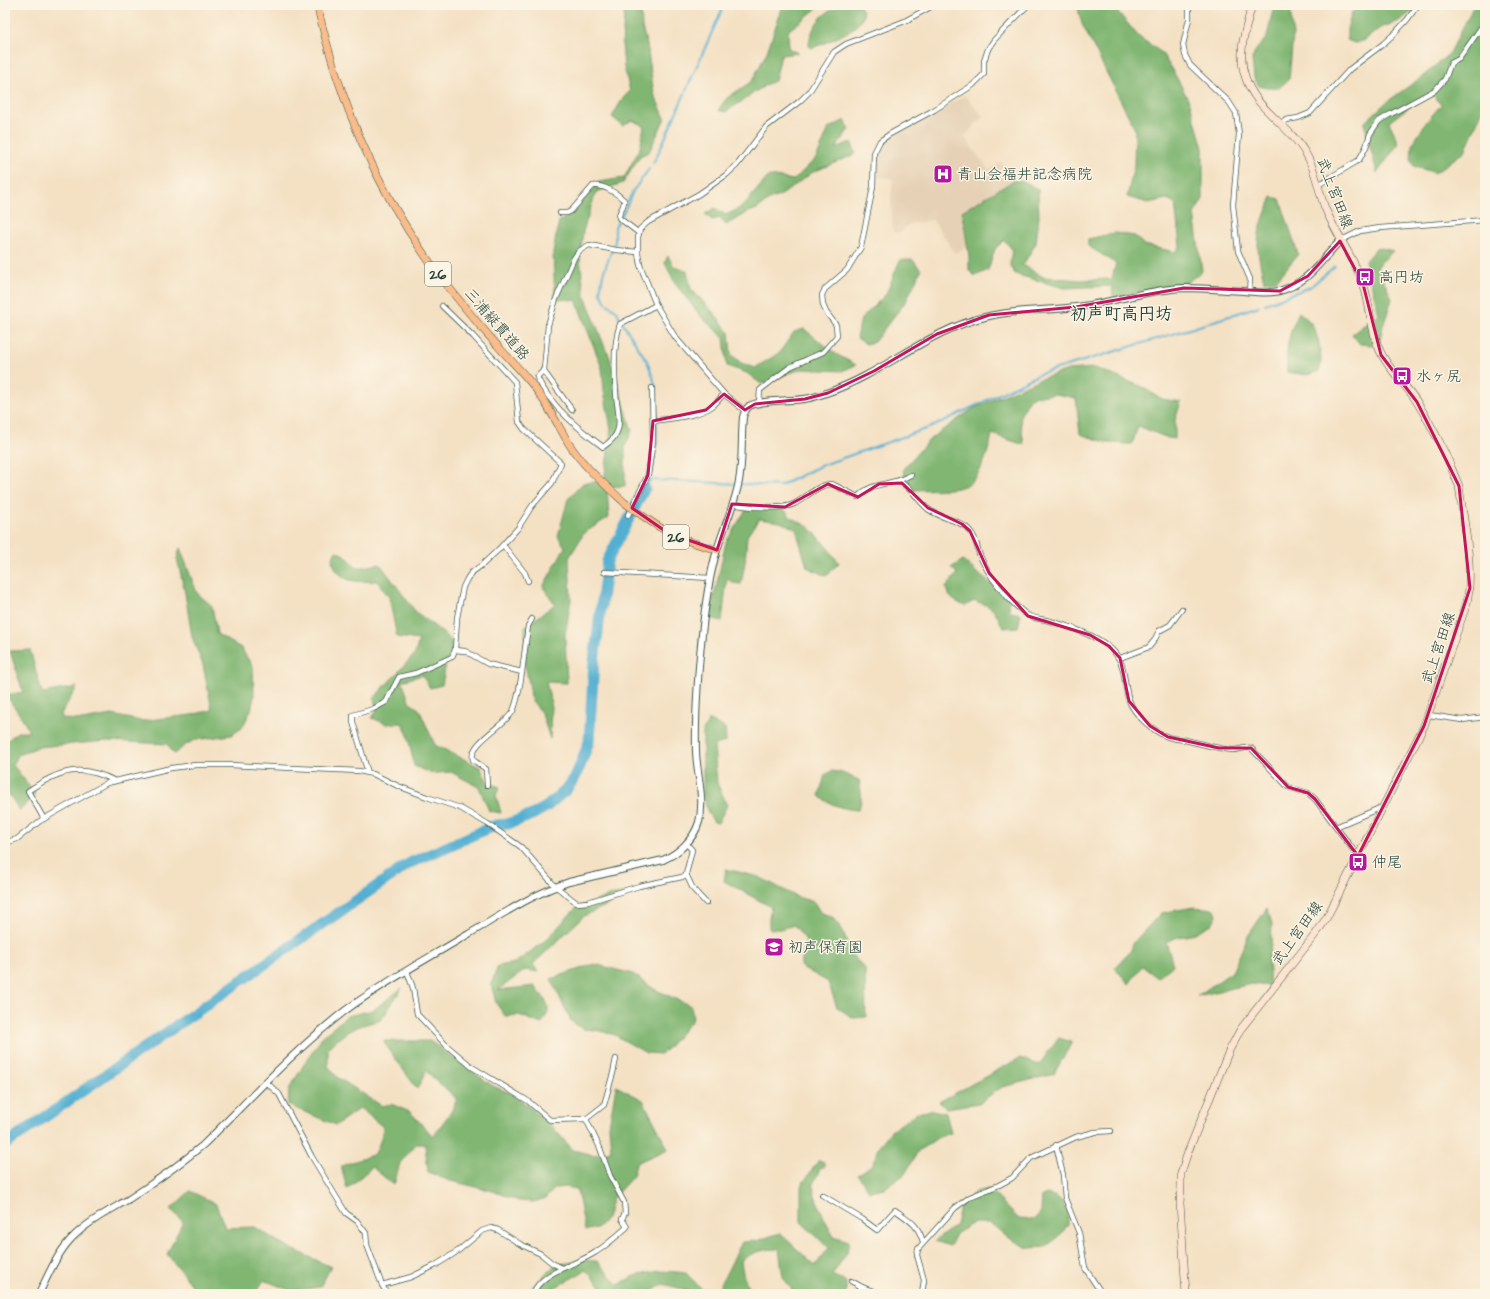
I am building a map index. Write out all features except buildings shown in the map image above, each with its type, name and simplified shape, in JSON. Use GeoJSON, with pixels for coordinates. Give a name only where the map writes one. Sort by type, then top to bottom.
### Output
{"type":"FeatureCollection","features":[{"type":"Feature","properties":{"kind":"main road","name":"三浦縦貫道路"},"geometry":{"type":"LineString","coordinates":[[317,5],[334,70],[351,117],[378,176],[414,238],[442,278],[470,314],[536,390],[547,405],[570,445],[598,479],[625,503],[668,533],[684,540],[717,550]]}},
{"type":"Feature","properties":{"kind":"main road","name":"武上宮田線"},"geometry":{"type":"LineString","coordinates":[[1186,1294],[1180,1191],[1182,1173],[1188,1152],[1229,1051],[1240,1030],[1318,931],[1330,912],[1384,806],[1428,715],[1467,603],[1470,588],[1470,573],[1459,486],[1454,473],[1417,402],[1381,355],[1374,334],[1361,278],[1340,241],[1325,208],[1306,153],[1297,140],[1258,101],[1248,86],[1242,69],[1242,56],[1243,39],[1252,5]]}},
{"type":"Feature","properties":{"kind":"street"},"geometry":{"type":"LineString","coordinates":[[745,411],[724,394],[675,337],[656,305],[640,265],[638,252],[639,233],[644,224],[699,194],[726,175],[737,165],[766,127],[800,101],[809,92],[834,52],[846,44],[906,21],[934,5]]}},
{"type":"Feature","properties":{"kind":"street"},"geometry":{"type":"LineString","coordinates":[[759,403],[760,390],[790,367],[823,352],[837,336],[836,325],[824,308],[822,295],[825,289],[848,270],[861,247],[873,187],[874,153],[880,141],[974,85],[984,74],[984,61],[988,49],[994,40],[1028,5]]}},
{"type":"Feature","properties":{"kind":"street"},"geometry":{"type":"LineString","coordinates":[[1190,5],[1189,19],[1183,45],[1185,55],[1190,65],[1229,102],[1236,113],[1239,134],[1233,205],[1238,251],[1250,279],[1250,292]]}},
{"type":"Feature","properties":{"kind":"street"},"geometry":{"type":"LineString","coordinates":[[1280,124],[1286,120],[1298,118],[1310,113],[1350,69],[1394,34],[1418,5]]}},
{"type":"Feature","properties":{"kind":"street"},"geometry":{"type":"LineString","coordinates":[[1318,185],[1359,160],[1363,154],[1370,134],[1374,127],[1382,119],[1435,90],[1445,79],[1451,63],[1459,60],[1485,22]]}},
{"type":"Feature","properties":{"kind":"street"},"geometry":{"type":"LineString","coordinates":[[560,213],[567,213],[571,211],[592,186],[598,185],[618,194],[624,200],[624,205],[618,216],[619,219],[639,233]]}},
{"type":"Feature","properties":{"kind":"street"},"geometry":{"type":"LineString","coordinates":[[39,1294],[59,1255],[71,1238],[95,1220],[161,1178],[186,1160],[299,1050],[329,1024],[359,1002],[407,971],[518,905],[555,886],[583,878],[663,860],[676,853],[686,843],[696,828],[700,813],[701,799],[696,750],[697,707],[702,635],[710,578],[717,550],[739,481],[742,422],[745,411],[750,406],[759,403],[805,399],[852,383],[937,334],[971,320],[1025,310],[1076,307],[1184,288],[1269,293],[1280,291],[1295,285],[1314,271],[1340,241],[1360,231],[1380,228],[1485,220]]}},
{"type":"Feature","properties":{"kind":"street"},"geometry":{"type":"LineString","coordinates":[[638,252],[615,250],[589,245],[578,251],[556,299],[548,325],[543,370],[536,377],[540,386],[571,421],[603,447],[612,441],[618,429],[616,391],[616,354],[618,331],[622,322],[656,305]]}},
{"type":"Feature","properties":{"kind":"street"},"geometry":{"type":"LineString","coordinates":[[368,773],[352,722],[352,715],[365,712],[383,704],[388,700],[399,677],[416,673],[452,657],[455,650],[463,586],[471,573],[482,565],[503,545],[518,528],[532,506],[552,483],[561,463],[518,422],[515,382],[473,336],[442,306]]}},
{"type":"Feature","properties":{"kind":"street"},"geometry":{"type":"LineString","coordinates":[[543,370],[572,410]]}},
{"type":"Feature","properties":{"kind":"street"},"geometry":{"type":"LineString","coordinates":[[628,515],[648,475],[655,421],[652,388]]}},
{"type":"Feature","properties":{"kind":"street"},"geometry":{"type":"LineString","coordinates":[[655,421],[706,410],[724,394]]}},
{"type":"Feature","properties":{"kind":"street"},"geometry":{"type":"LineString","coordinates":[[732,504],[747,507],[785,507],[794,504],[818,488],[828,484],[832,484],[858,497],[867,489],[879,484],[898,481],[911,475]]}},
{"type":"Feature","properties":{"kind":"street"},"geometry":{"type":"LineString","coordinates":[[898,481],[910,488],[928,508],[937,515],[962,524],[970,531],[976,540],[979,555],[989,573],[1009,598],[1028,616],[1050,621],[1090,635],[1109,646],[1120,658],[1129,701],[1136,713],[1150,726],[1168,737],[1219,748],[1235,750],[1245,747],[1251,748],[1288,787],[1308,793],[1315,799],[1358,856]]}},
{"type":"Feature","properties":{"kind":"street"},"geometry":{"type":"LineString","coordinates":[[503,545],[525,573],[528,581]]}},
{"type":"Feature","properties":{"kind":"street"},"geometry":{"type":"LineString","coordinates":[[606,572],[710,578]]}},
{"type":"Feature","properties":{"kind":"street"},"geometry":{"type":"LineString","coordinates":[[1120,658],[1149,647],[1159,631],[1170,625],[1182,609]]}},
{"type":"Feature","properties":{"kind":"street"},"geometry":{"type":"LineString","coordinates":[[487,785],[486,769],[473,760],[472,754],[483,738],[495,730],[512,713],[522,672],[528,626],[532,618]]}},
{"type":"Feature","properties":{"kind":"street"},"geometry":{"type":"LineString","coordinates":[[455,650],[465,651],[488,664],[522,672]]}},
{"type":"Feature","properties":{"kind":"street"},"geometry":{"type":"LineString","coordinates":[[1428,715],[1462,720],[1485,717]]}},
{"type":"Feature","properties":{"kind":"street"},"geometry":{"type":"LineString","coordinates":[[5,843],[17,839],[44,819],[107,783],[171,768],[196,765],[230,765],[359,771],[368,773],[427,798],[460,808],[494,828],[521,847],[555,886],[577,903],[588,902],[640,886],[687,876]]}},
{"type":"Feature","properties":{"kind":"street"},"geometry":{"type":"LineString","coordinates":[[44,819],[28,791],[40,783],[62,772],[78,770],[105,775],[116,781]]}},
{"type":"Feature","properties":{"kind":"street"},"geometry":{"type":"LineString","coordinates":[[1337,829],[1338,826],[1384,806]]}},
{"type":"Feature","properties":{"kind":"street"},"geometry":{"type":"LineString","coordinates":[[686,843],[692,850],[687,876],[693,889],[706,902]]}},
{"type":"Feature","properties":{"kind":"street"},"geometry":{"type":"LineString","coordinates":[[407,971],[413,988],[418,1014],[446,1045],[472,1067],[523,1097],[550,1120],[586,1119],[604,1104],[614,1073],[616,1059]]}},
{"type":"Feature","properties":{"kind":"street"},"geometry":{"type":"LineString","coordinates":[[266,1082],[279,1094],[312,1157],[346,1213],[357,1221],[366,1233],[367,1245],[382,1285],[387,1294]]}},
{"type":"Feature","properties":{"kind":"street"},"geometry":{"type":"LineString","coordinates":[[533,1294],[538,1285],[562,1268],[576,1263],[596,1252],[627,1227],[622,1219],[625,1214],[624,1202],[610,1176],[600,1148],[586,1119]]}},
{"type":"Feature","properties":{"kind":"street"},"geometry":{"type":"LineString","coordinates":[[922,1294],[924,1280],[917,1255],[918,1249],[955,1208],[970,1197],[1012,1178],[1031,1158],[1056,1145],[1085,1134],[1111,1131]]}},
{"type":"Feature","properties":{"kind":"street"},"geometry":{"type":"LineString","coordinates":[[1056,1145],[1063,1175],[1065,1198],[1079,1233],[1084,1268],[1102,1294]]}},
{"type":"Feature","properties":{"kind":"street"},"geometry":{"type":"LineString","coordinates":[[822,1195],[862,1219],[877,1230],[895,1210],[913,1223],[920,1231],[923,1242]]}},
{"type":"Feature","properties":{"kind":"street"},"geometry":{"type":"LineString","coordinates":[[382,1285],[411,1278],[436,1266],[458,1251],[482,1231],[491,1228],[498,1230],[520,1244],[541,1254],[552,1263],[562,1268]]}},
{"type":"Feature","properties":{"kind":"street"},"geometry":{"type":"LineString","coordinates":[[851,1281],[862,1287],[882,1294]]}},
{"type":"Feature","properties":{"kind":"street"},"geometry":{"type":"LineString","coordinates":[[857,1294],[862,1287]]}},
{"type":"Feature","properties":{"kind":"highlighted area"},"geometry":{"type":"Polygon","coordinates":[[[1340,241],[1363,284],[1381,355],[1417,402],[1459,486],[1470,588],[1424,726],[1358,856],[1315,799],[1308,793],[1288,787],[1251,748],[1219,748],[1168,737],[1150,726],[1129,701],[1120,658],[1109,646],[1090,635],[1028,616],[989,573],[970,531],[962,524],[928,508],[902,483],[879,484],[858,497],[828,484],[785,507],[732,504],[717,550],[668,533],[632,508],[648,475],[653,421],[706,410],[724,394],[745,410],[755,404],[805,399],[828,393],[874,371],[937,334],[989,315],[1076,307],[1184,288],[1280,291],[1308,276],[1340,241]]]}},
{"type":"Feature","properties":{"kind":"shaded area","name":"青山会福井記念病院"},"geometry":{"type":"Polygon","coordinates":[[[965,96],[983,116],[964,137],[989,170],[1001,162],[1015,183],[974,243],[955,253],[933,220],[909,224],[900,233],[893,232],[891,199],[893,180],[891,178],[878,177],[878,155],[882,142],[892,133],[965,96]]]}},
{"type":"Feature","properties":{"kind":"green space"},"geometry":{"type":"Polygon","coordinates":[[[625,5],[641,6],[642,28],[647,45],[654,94],[665,118],[649,152],[640,156],[623,183],[596,192],[583,231],[580,258],[584,293],[607,353],[608,352],[632,431],[625,447],[625,486],[607,487],[609,517],[584,533],[569,558],[571,600],[565,635],[567,683],[546,682],[551,703],[550,739],[542,714],[531,699],[525,665],[525,627],[555,604],[543,587],[565,547],[558,536],[568,499],[583,483],[604,481],[611,429],[604,391],[602,368],[576,300],[555,299],[553,252],[559,221],[572,214],[599,182],[624,178],[640,148],[644,126],[632,120],[623,126],[612,117],[623,98],[630,91],[624,67],[622,44],[625,5]]]}},
{"type":"Feature","properties":{"kind":"green space"},"geometry":{"type":"Polygon","coordinates":[[[783,5],[821,5],[788,31],[789,49],[798,53],[781,55],[775,81],[767,84],[726,112],[718,110],[727,98],[752,81],[767,52],[783,5]]]}},
{"type":"Feature","properties":{"kind":"green space"},"geometry":{"type":"Polygon","coordinates":[[[843,5],[859,5],[864,13],[860,22],[848,32],[833,40],[812,48],[808,46],[812,31],[819,20],[835,8],[843,5]]]}},
{"type":"Feature","properties":{"kind":"green space"},"geometry":{"type":"Polygon","coordinates":[[[1077,5],[1113,6],[1139,37],[1162,53],[1190,103],[1203,148],[1203,199],[1194,214],[1202,271],[1188,282],[1113,297],[1112,286],[1064,288],[1015,274],[1010,264],[1012,249],[1004,240],[995,249],[988,270],[975,276],[969,270],[969,256],[962,211],[1015,180],[1028,183],[1038,190],[1039,217],[1036,243],[1023,265],[1043,277],[1082,280],[1112,279],[1116,263],[1088,246],[1088,239],[1115,233],[1135,236],[1144,245],[1175,252],[1180,246],[1175,203],[1167,199],[1148,203],[1127,197],[1134,166],[1135,129],[1082,24],[1077,5]]]}},
{"type":"Feature","properties":{"kind":"green space"},"geometry":{"type":"Polygon","coordinates":[[[1274,5],[1290,5],[1293,36],[1289,79],[1279,88],[1267,88],[1259,86],[1254,78],[1252,59],[1256,50],[1267,37],[1274,5]]]}},
{"type":"Feature","properties":{"kind":"green space"},"geometry":{"type":"Polygon","coordinates":[[[1362,5],[1422,5],[1397,22],[1380,28],[1365,40],[1355,43],[1347,40],[1347,29],[1352,12],[1362,5]]]}},
{"type":"Feature","properties":{"kind":"green space"},"geometry":{"type":"Polygon","coordinates":[[[1474,5],[1485,5],[1485,104],[1465,151],[1435,173],[1414,166],[1411,161],[1412,145],[1427,121],[1441,105],[1430,91],[1389,122],[1399,143],[1377,173],[1364,123],[1388,101],[1422,77],[1450,53],[1474,5]]]}},
{"type":"Feature","properties":{"kind":"green space"},"geometry":{"type":"Polygon","coordinates":[[[845,120],[849,129],[836,148],[851,142],[856,154],[813,172],[783,194],[769,200],[757,209],[746,213],[726,225],[721,218],[712,220],[705,214],[715,208],[726,215],[742,207],[769,176],[794,180],[817,157],[829,128],[845,120]]]}},
{"type":"Feature","properties":{"kind":"green space"},"geometry":{"type":"Polygon","coordinates":[[[1272,197],[1280,199],[1298,254],[1277,280],[1264,282],[1259,255],[1258,239],[1263,220],[1272,197]]]}},
{"type":"Feature","properties":{"kind":"green space"},"geometry":{"type":"Polygon","coordinates":[[[1377,247],[1393,251],[1377,266],[1392,299],[1382,329],[1380,341],[1374,345],[1360,344],[1352,334],[1379,314],[1365,261],[1377,247]]]}},
{"type":"Feature","properties":{"kind":"green space"},"geometry":{"type":"Polygon","coordinates":[[[668,256],[674,267],[687,271],[691,289],[729,332],[731,354],[741,363],[755,368],[779,353],[794,332],[804,329],[836,354],[856,365],[842,371],[801,369],[761,384],[747,373],[727,366],[724,337],[703,319],[676,285],[665,263],[668,256]]]}},
{"type":"Feature","properties":{"kind":"green space"},"geometry":{"type":"Polygon","coordinates":[[[900,260],[913,260],[921,270],[906,301],[874,342],[866,344],[857,338],[861,319],[886,294],[900,260]]]}},
{"type":"Feature","properties":{"kind":"green space"},"geometry":{"type":"Polygon","coordinates":[[[1299,312],[1313,326],[1318,339],[1321,360],[1319,371],[1307,375],[1287,372],[1288,341],[1299,312]]]}},
{"type":"Feature","properties":{"kind":"green space"},"geometry":{"type":"Polygon","coordinates":[[[1095,368],[1140,386],[1162,399],[1181,402],[1175,420],[1175,439],[1168,438],[1138,426],[1132,444],[1108,443],[1080,434],[1076,398],[1055,394],[1031,397],[1020,416],[1024,445],[992,434],[989,448],[980,471],[970,483],[953,489],[914,490],[905,482],[903,469],[930,439],[974,408],[1038,380],[1068,370],[1095,368]]]}},
{"type":"Feature","properties":{"kind":"green space"},"geometry":{"type":"Polygon","coordinates":[[[773,507],[786,511],[791,517],[811,529],[839,563],[826,576],[807,567],[796,529],[780,522],[759,519],[747,536],[745,562],[741,584],[733,583],[727,578],[722,621],[709,618],[726,542],[747,508],[773,507]]]}},
{"type":"Feature","properties":{"kind":"green space"},"geometry":{"type":"Polygon","coordinates":[[[180,548],[197,593],[212,606],[217,634],[241,648],[253,667],[254,697],[251,710],[242,728],[231,735],[195,740],[174,754],[167,744],[107,741],[38,747],[18,755],[13,765],[35,794],[26,805],[19,810],[5,788],[5,743],[17,732],[29,732],[24,721],[6,695],[23,692],[10,651],[30,650],[42,693],[77,687],[61,714],[63,719],[82,720],[112,715],[141,721],[191,715],[212,710],[203,665],[192,637],[185,593],[177,558],[180,548]]]}},
{"type":"Feature","properties":{"kind":"green space"},"geometry":{"type":"Polygon","coordinates":[[[336,551],[346,556],[357,568],[380,564],[415,611],[451,641],[453,650],[446,663],[442,685],[430,688],[422,675],[402,681],[410,703],[419,709],[435,745],[480,767],[488,783],[500,787],[496,795],[501,813],[489,811],[479,787],[451,772],[435,773],[425,771],[414,766],[408,735],[402,723],[387,724],[372,718],[377,710],[374,699],[415,654],[419,640],[397,637],[389,597],[377,581],[362,582],[350,580],[339,574],[332,560],[336,551]]]}},
{"type":"Feature","properties":{"kind":"green space"},"geometry":{"type":"Polygon","coordinates":[[[963,560],[978,574],[1008,596],[1010,612],[1021,614],[1018,627],[1003,628],[998,617],[989,607],[974,601],[965,606],[951,597],[946,588],[957,573],[951,568],[963,560]]]}},
{"type":"Feature","properties":{"kind":"green space"},"geometry":{"type":"Polygon","coordinates":[[[709,720],[725,728],[726,742],[714,745],[717,783],[727,805],[718,823],[714,822],[708,813],[703,794],[703,731],[709,720]]]}},
{"type":"Feature","properties":{"kind":"green space"},"geometry":{"type":"Polygon","coordinates":[[[832,771],[840,772],[859,780],[861,799],[858,810],[837,806],[819,796],[825,775],[832,771]]]}},
{"type":"Feature","properties":{"kind":"green space"},"geometry":{"type":"Polygon","coordinates":[[[726,869],[759,877],[797,897],[814,902],[820,912],[832,917],[843,931],[851,954],[865,969],[866,1017],[853,1018],[837,1007],[828,982],[800,966],[806,940],[794,925],[780,929],[769,929],[771,907],[724,881],[726,869]]]}},
{"type":"Feature","properties":{"kind":"green space"},"geometry":{"type":"Polygon","coordinates":[[[637,891],[584,916],[533,964],[538,972],[525,970],[498,990],[535,986],[545,1000],[548,1008],[548,1013],[541,1024],[519,1015],[505,1016],[496,1003],[491,984],[498,966],[515,963],[546,940],[576,908],[609,896],[637,891]]]}},
{"type":"Feature","properties":{"kind":"green space"},"geometry":{"type":"Polygon","coordinates":[[[1194,907],[1215,909],[1217,915],[1212,924],[1191,935],[1178,937],[1166,942],[1173,965],[1158,978],[1142,966],[1129,984],[1115,968],[1130,952],[1134,942],[1161,913],[1194,907]]]}},
{"type":"Feature","properties":{"kind":"green space"},"geometry":{"type":"Polygon","coordinates":[[[1267,908],[1272,924],[1271,946],[1268,959],[1270,986],[1251,984],[1197,996],[1232,972],[1248,936],[1267,908]]]}},
{"type":"Feature","properties":{"kind":"green space"},"geometry":{"type":"Polygon","coordinates":[[[594,964],[633,974],[654,989],[691,1006],[693,1019],[661,1054],[646,1053],[615,1035],[596,1030],[583,1029],[571,1021],[551,979],[594,964]]]}},
{"type":"Feature","properties":{"kind":"green space"},"geometry":{"type":"Polygon","coordinates":[[[402,988],[381,1020],[364,1025],[346,1033],[328,1049],[328,1066],[337,1077],[382,1106],[391,1104],[410,1112],[433,1136],[451,1112],[457,1099],[426,1071],[417,1089],[383,1041],[430,1041],[493,1086],[515,1095],[548,1122],[573,1150],[593,1155],[611,1151],[609,1126],[616,1086],[643,1100],[668,1149],[636,1163],[633,1176],[612,1199],[608,1216],[599,1227],[585,1231],[577,1189],[565,1187],[555,1188],[544,1200],[532,1202],[519,1201],[493,1191],[447,1180],[428,1172],[425,1144],[416,1144],[400,1163],[394,1185],[372,1167],[347,1189],[341,1166],[375,1154],[381,1139],[383,1127],[360,1108],[336,1125],[288,1105],[289,1089],[323,1036],[347,1016],[373,1010],[402,988]]]}},
{"type":"Feature","properties":{"kind":"green space"},"geometry":{"type":"Polygon","coordinates":[[[1058,1038],[1072,1042],[1054,1074],[1002,1087],[979,1103],[946,1108],[939,1102],[1020,1058],[1039,1065],[1058,1038]]]}},
{"type":"Feature","properties":{"kind":"green space"},"geometry":{"type":"Polygon","coordinates":[[[932,1110],[946,1113],[951,1133],[939,1137],[918,1151],[905,1174],[885,1188],[869,1191],[858,1175],[873,1164],[878,1147],[891,1131],[917,1113],[932,1110]]]}},
{"type":"Feature","properties":{"kind":"green space"},"geometry":{"type":"Polygon","coordinates":[[[819,1160],[824,1162],[824,1167],[820,1169],[813,1184],[814,1193],[825,1220],[834,1236],[849,1241],[847,1253],[832,1275],[846,1282],[846,1294],[795,1294],[783,1277],[779,1249],[759,1252],[741,1260],[744,1278],[753,1294],[731,1294],[719,1288],[742,1242],[756,1241],[780,1233],[815,1266],[829,1248],[801,1222],[801,1186],[819,1160]]]}},
{"type":"Feature","properties":{"kind":"green space"},"geometry":{"type":"Polygon","coordinates":[[[989,1189],[1019,1219],[1033,1220],[1041,1212],[1042,1196],[1047,1194],[1054,1196],[1061,1201],[1068,1213],[1068,1224],[1060,1236],[1045,1247],[1028,1248],[1007,1237],[990,1223],[973,1223],[956,1234],[950,1246],[935,1241],[956,1225],[960,1207],[975,1192],[989,1189]]]}},
{"type":"Feature","properties":{"kind":"green space"},"geometry":{"type":"Polygon","coordinates":[[[190,1191],[216,1204],[225,1228],[255,1227],[282,1244],[331,1267],[320,1287],[292,1291],[264,1280],[255,1294],[199,1294],[167,1254],[183,1222],[171,1209],[190,1191]]]}},
{"type":"Feature","properties":{"kind":"green space"},"geometry":{"type":"Polygon","coordinates":[[[584,1260],[597,1261],[618,1285],[634,1276],[659,1271],[677,1272],[686,1273],[707,1294],[663,1284],[648,1294],[604,1294],[600,1285],[586,1270],[547,1292],[546,1294],[529,1294],[529,1290],[555,1265],[584,1260]]]}},
{"type":"Feature","properties":{"kind":"waterway"},"geometry":{"type":"LineString","coordinates":[[653,163],[724,5]]}},
{"type":"Feature","properties":{"kind":"waterway"},"geometry":{"type":"LineString","coordinates":[[646,485],[651,475],[657,441],[656,389],[647,361],[616,310],[606,303],[600,291],[603,274],[615,242],[615,227],[633,191],[649,169]]}},
{"type":"Feature","properties":{"kind":"waterway"},"geometry":{"type":"LineString","coordinates":[[1265,304],[1310,287],[1335,266]]}},
{"type":"Feature","properties":{"kind":"waterway"},"geometry":{"type":"LineString","coordinates":[[645,488],[650,481],[653,480],[780,486],[820,466],[934,426],[1040,374],[1196,327],[1259,306]]}},
{"type":"Feature","properties":{"kind":"waterway"},"geometry":{"type":"LineString","coordinates":[[5,1145],[410,863],[496,825],[508,824],[532,815],[546,807],[566,790],[580,766],[589,742],[594,661],[607,561],[645,488]]}},
{"type":"Feature","properties":{"kind":"place","name":"青山会福井記念病院"},"geometry":{"type":"Point","coordinates":[943,174]}},
{"type":"Feature","properties":{"kind":"place","name":"高円坊"},"geometry":{"type":"Point","coordinates":[1365,277]}},
{"type":"Feature","properties":{"kind":"place","name":"水ヶ尻"},"geometry":{"type":"Point","coordinates":[1402,376]}},
{"type":"Feature","properties":{"kind":"place","name":"仲尾"},"geometry":{"type":"Point","coordinates":[1358,862]}},
{"type":"Feature","properties":{"kind":"place","name":"初声保育園"},"geometry":{"type":"Point","coordinates":[774,947]}},
{"type":"Feature","properties":{"kind":"district","name":"初声町高円坊"},"geometry":{"type":"Point","coordinates":[1121,313]}}]}
